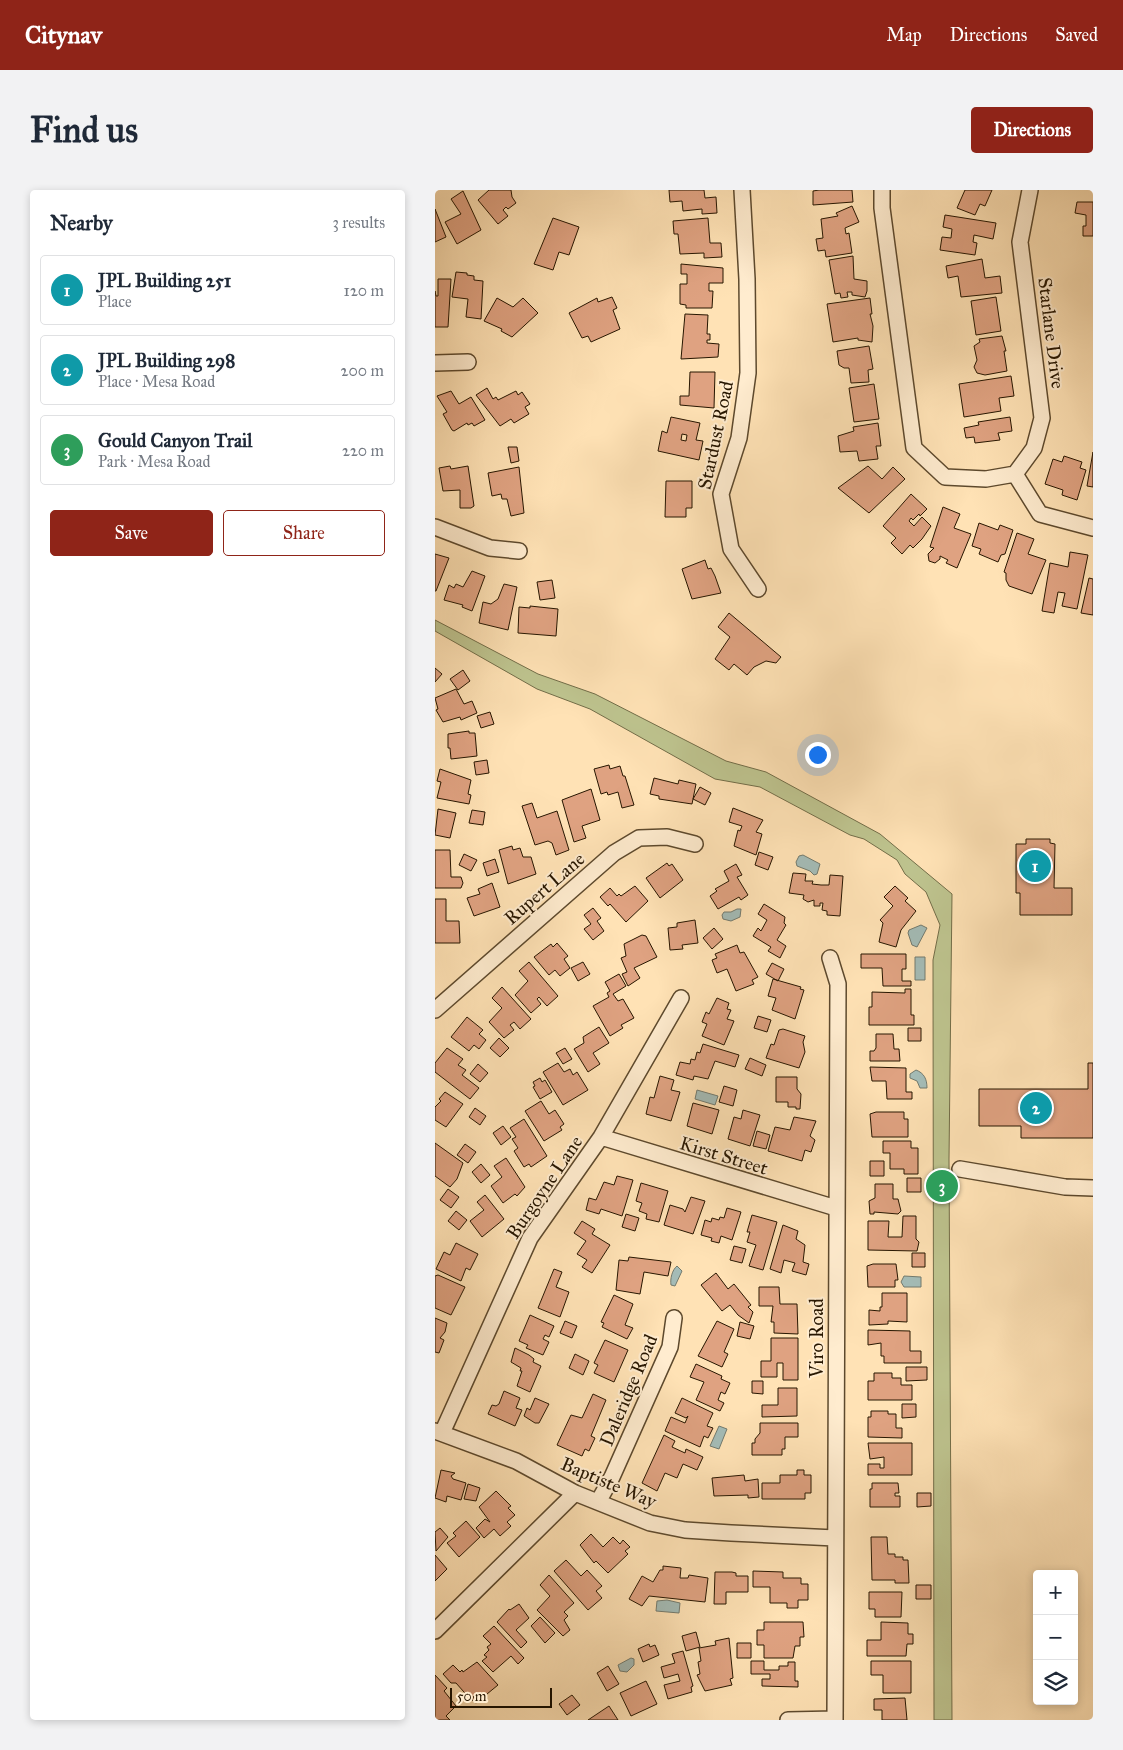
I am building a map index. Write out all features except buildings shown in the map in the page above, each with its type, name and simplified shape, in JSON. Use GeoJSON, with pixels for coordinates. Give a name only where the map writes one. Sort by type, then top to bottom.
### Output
{"type":"FeatureCollection","features":[{"type":"Feature","properties":{"kind":"street","name":"Stardust Road"},"geometry":{"type":"LineString","coordinates":[[742,190],[747,279],[748,373],[739,438],[721,494],[731,549],[758,589]]}},
{"type":"Feature","properties":{"kind":"street"},"geometry":{"type":"LineString","coordinates":[[882,190],[882,208],[914,448],[945,477],[986,479],[1015,474],[1040,514],[1093,528]]}},
{"type":"Feature","properties":{"kind":"street","name":"Starlane Drive"},"geometry":{"type":"LineString","coordinates":[[1015,474],[1034,448],[1042,418],[1020,242],[1030,190]]}},
{"type":"Feature","properties":{"kind":"street"},"geometry":{"type":"LineString","coordinates":[[435,363],[468,362]]}},
{"type":"Feature","properties":{"kind":"street"},"geometry":{"type":"LineString","coordinates":[[435,526],[490,548],[519,551]]}},
{"type":"Feature","properties":{"kind":"street","name":"Rupert Lane"},"geometry":{"type":"LineString","coordinates":[[435,1010],[614,853],[639,838],[667,836],[695,844]]}},
{"type":"Feature","properties":{"kind":"street","name":"Viro Road"},"geometry":{"type":"LineString","coordinates":[[830,958],[838,984],[835,1719]]}},
{"type":"Feature","properties":{"kind":"street","name":"Burgoyne Lane"},"geometry":{"type":"LineString","coordinates":[[439,1432],[530,1238],[601,1137],[681,998]]}},
{"type":"Feature","properties":{"kind":"street","name":"Kirst Street"},"geometry":{"type":"LineString","coordinates":[[601,1137],[693,1167],[836,1208]]}},
{"type":"Feature","properties":{"kind":"street"},"geometry":{"type":"LineString","coordinates":[[959,1169],[1065,1187],[1093,1188]]}},
{"type":"Feature","properties":{"kind":"street","name":"Daleridge Road"},"geometry":{"type":"LineString","coordinates":[[598,1502],[612,1477],[670,1348],[674,1318]]}},
{"type":"Feature","properties":{"kind":"street","name":"Baptiste Way"},"geometry":{"type":"LineString","coordinates":[[439,1432],[516,1461],[575,1493],[651,1523],[685,1530],[835,1538]]}},
{"type":"Feature","properties":{"kind":"street"},"geometry":{"type":"LineString","coordinates":[[435,1631],[575,1493]]}},
{"type":"Feature","properties":{"kind":"street"},"geometry":{"type":"LineString","coordinates":[[789,1720],[835,1719]]}},
{"type":"Feature","properties":{"kind":"green space"},"geometry":{"type":"Polygon","coordinates":[[[435,620],[538,674],[595,694],[726,761],[766,772],[880,834],[952,894],[949,1159],[952,1720],[934,1720],[933,960],[940,925],[926,892],[905,874],[897,860],[864,839],[850,835],[760,787],[715,779],[590,709],[537,689],[435,631],[435,620]]]}},
{"type":"Feature","properties":{"kind":"water"},"geometry":{"type":"Polygon","coordinates":[[[803,855],[820,864],[817,874],[814,875],[810,871],[797,866],[796,862],[799,856],[803,855]]]}},
{"type":"Feature","properties":{"kind":"water"},"geometry":{"type":"Polygon","coordinates":[[[741,909],[740,917],[731,921],[723,919],[722,915],[724,912],[731,912],[741,909]]]}},
{"type":"Feature","properties":{"kind":"water"},"geometry":{"type":"Polygon","coordinates":[[[921,925],[927,928],[917,947],[912,945],[908,933],[909,930],[921,925]]]}},
{"type":"Feature","properties":{"kind":"water"},"geometry":{"type":"Polygon","coordinates":[[[915,957],[925,957],[925,980],[915,980],[915,957]]]}},
{"type":"Feature","properties":{"kind":"water"},"geometry":{"type":"Polygon","coordinates":[[[916,1070],[924,1077],[927,1088],[920,1088],[917,1081],[910,1078],[910,1074],[916,1070]]]}},
{"type":"Feature","properties":{"kind":"water"},"geometry":{"type":"Polygon","coordinates":[[[697,1090],[718,1096],[715,1105],[695,1099],[697,1090]]]}},
{"type":"Feature","properties":{"kind":"water"},"geometry":{"type":"Polygon","coordinates":[[[677,1266],[682,1271],[675,1286],[671,1285],[671,1280],[677,1266]]]}},
{"type":"Feature","properties":{"kind":"water"},"geometry":{"type":"Polygon","coordinates":[[[904,1276],[921,1277],[921,1287],[904,1287],[901,1282],[904,1276]]]}},
{"type":"Feature","properties":{"kind":"water"},"geometry":{"type":"Polygon","coordinates":[[[719,1426],[727,1429],[719,1449],[710,1446],[719,1426]]]}},
{"type":"Feature","properties":{"kind":"water"},"geometry":{"type":"Polygon","coordinates":[[[667,1600],[680,1603],[679,1613],[656,1611],[657,1601],[667,1600]]]}},
{"type":"Feature","properties":{"kind":"water"},"geometry":{"type":"Polygon","coordinates":[[[631,1658],[634,1659],[634,1665],[627,1672],[620,1671],[618,1665],[631,1658]]]}},
{"type":"Feature","properties":{"kind":"place","name":"JPL Building 251"},"geometry":{"type":"Point","coordinates":[1035,866]}},
{"type":"Feature","properties":{"kind":"place","name":"JPL Building 298"},"geometry":{"type":"Point","coordinates":[1036,1108]}},
{"type":"Feature","properties":{"kind":"place","name":"Gould Canyon Trail"},"geometry":{"type":"Point","coordinates":[942,1186]}}]}
